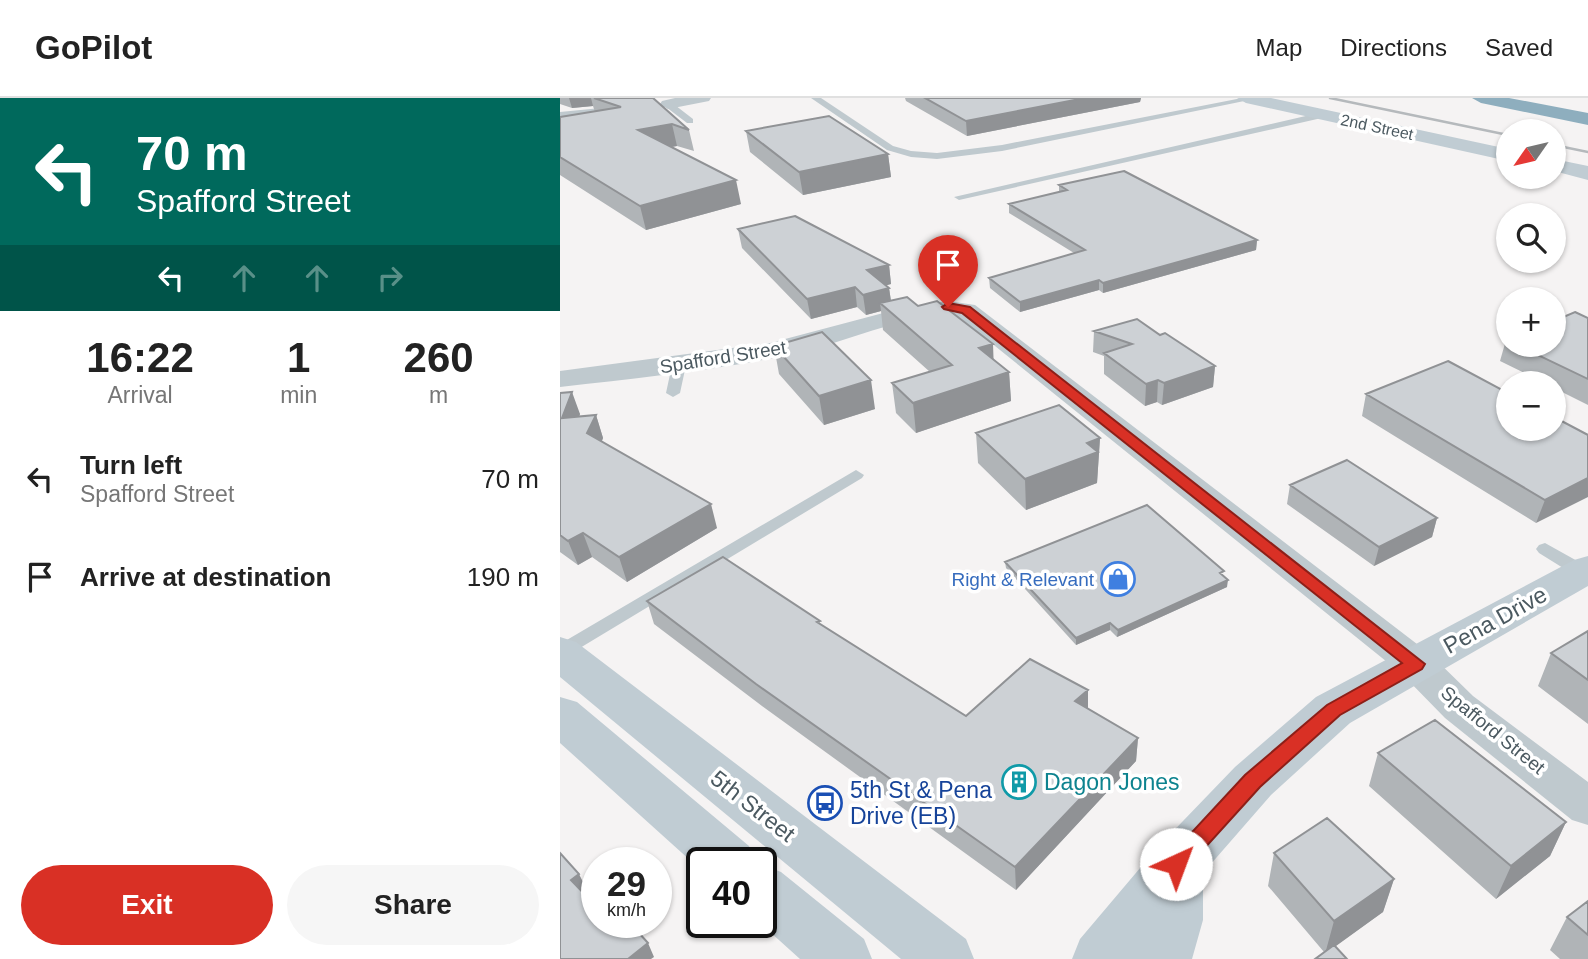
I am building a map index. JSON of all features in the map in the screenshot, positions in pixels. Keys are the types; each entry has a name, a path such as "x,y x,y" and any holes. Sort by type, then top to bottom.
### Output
{"highway":[{"path":"1481,98 1588,119"},
{"path":"1567,98 1588,102"}],"street":[{"path":"668,104 703,98"},
{"name":"2nd Street","path":"1248,99 1496,152"},
{"path":"1566,168 1588,173"},
{"name":"Spafford Street","path":"560,379 676,379 926,310 948,307 966,310 1416,664 1459,706 1588,807"},
{"name":"Pena Drive","path":"1101,959 1176,864 1253,781 1334,710 1416,664 1572,563"},
{"name":"5th Street","path":"560,653 945,959"},
{"path":"560,715 712,847"},
{"path":"1163,959 1175,920 1176,864"},
{"path":"777,903 843,959"}],"lane":[{"path":"815,98 897,151 920,155 1002,148 1248,99"},
{"path":"646,108 668,104 690,121"},
{"path":"560,115 625,111"},
{"path":"959,197 1323,115"},
{"path":"560,653 856,475"}],"building":[{"path":"594,98 653,98 689,130 672,124 638,130 736,180 640,206 560,157 560,117 621,107"},
{"path":"925,98 1085,98 966,121"},
{"path":"829,116 888,154 799,172 746,131"},
{"path":"1124,171 1257,240 1103,283 1099,280 1020,302 989,278 1085,250 1009,204 1067,190 1059,185"},
{"path":"795,216 889,265 867,270 889,288 863,295 855,287 807,299 738,229"},
{"path":"907,297 918,306 937,301 993,344 979,348 1009,372 913,403 892,383 952,365 880,303"},
{"path":"1575,312 1588,318 1588,379 1542,357 1566,357 1566,316"},
{"path":"1137,319 1160,335 1165,333 1215,366 1164,383 1158,380 1146,384 1104,353 1132,344 1094,331"},
{"path":"822,332 871,380 819,396 774,346"},
{"path":"1448,361 1496,387 1496,441 1566,441 1566,423 1588,435 1588,478 1545,500 1366,394"},
{"path":"572,392 562,418 596,415 587,433 711,504 619,557 583,533 568,541 560,535 560,393"},
{"path":"1059,405 1100,438 1087,443 1098,452 1025,479 976,433"},
{"path":"1347,460 1437,518 1379,547 1290,485"},
{"name":"Right & Relevant","path":"1147,505 1224,571 1220,573 1228,580 1118,630 1110,623 1076,638 1005,562"},
{"path":"723,557 820,621 817,622 966,716 1030,659 1088,690 1075,701 1138,738 1015,867 756,684 647,601"},
{"path":"1588,631 1588,680 1551,653"},
{"path":"1435,720 1566,822 1511,866 1378,753"},
{"path":"1327,818 1394,879 1334,921 1274,853"},
{"path":"560,853 579,874 571,880 581,890 581,938 643,938 648,943 628,959 560,959"},
{"path":"1588,901 1588,935 1567,917"},
{"path":"1334,945 1347,959 1315,959"}],"railway":[{"path":"1330,98 1496,133"},
{"path":"1566,147 1588,152"}],"place":[{"name":"Right & Relevant","path":"1118,579"},
{"name":"Dagon Jones","path":"1019,782"},
{"name":"5th St & Pena Drive (EB)","path":"825,803"}],"route":[{"path":"948,307 966,310 1416,664 1334,710 1253,781 1176,864"}]}
